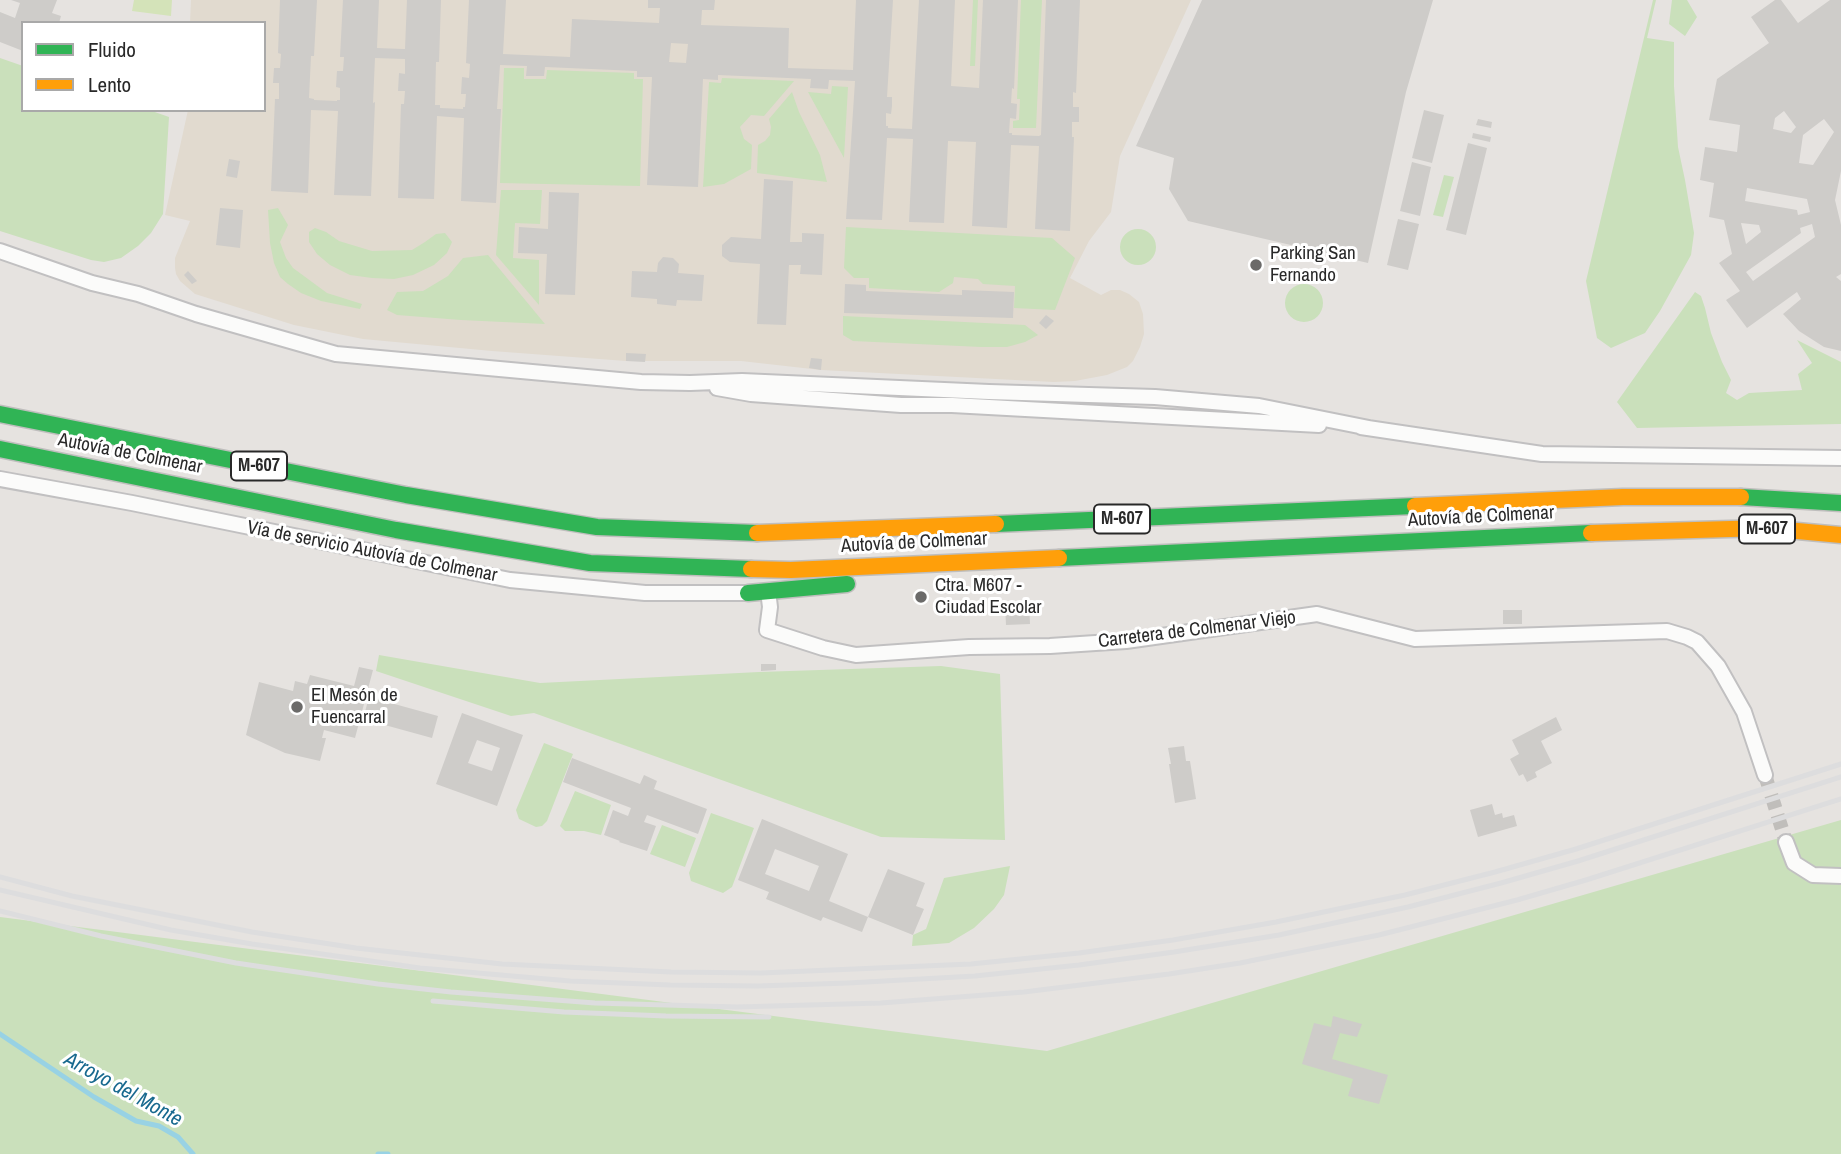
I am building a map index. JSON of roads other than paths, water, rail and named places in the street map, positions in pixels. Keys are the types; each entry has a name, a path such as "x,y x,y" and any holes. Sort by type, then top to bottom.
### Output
{"highway":[{"name":"Autovía de Colmenar","path":"0,414 406,495 597,527 772,534 1623,497 1749,497 1841,503"},
{"name":"Autovía de Colmenar","path":"0,449 396,530 590,563 791,569 1693,530 1765,528 1841,535"},
{"path":"1693,530 1841,548"},
{"path":"748,593 1153,552"}],"street":[{"path":"0,251 92,283 138,294 196,314 336,354 641,382 742,381 1155,397 1259,406 1369,428"},
{"path":"690,383 751,394 901,405 953,405 1369,428"},
{"path":"953,405 989,398 1132,407"},
{"path":"1172,409 1266,415 1542,454 1841,458"},
{"name":"Vía de servicio Autovía de Colmenar","path":"0,479 132,503 510,580 645,593 748,593"},
{"name":"Carretera de Colmenar Viejo","path":"768,591 768,630 823,649 856,655 969,647 1126,641 1317,614 1415,639 1667,631 1697,642 1718,666 1744,712 1765,775"},
{"path":"1786,842 1794,863 1813,875 1841,876"}],"waterway":[{"name":"Arroyo del Monte","path":"0,1034 94,1097 136,1121 159,1126 178,1137 193,1154"},
{"name":"Arroyo del Monte","path":"378,1154 388,1154"}],"tunnel":[{"path":"1765,775 1786,842"}],"railway":[{"path":"0,877 72,896 252,932 356,948 502,964 671,972 761,973 971,964 1173,940 1405,895 1576,849 1841,764"},
{"path":"0,890 171,930 420,968 570,981 670,985 758,986 975,976 1174,952 1279,935 1408,907 1578,861 1841,777"},
{"path":"0,911 101,936 236,963 451,992 595,1003 737,1007 881,1003 1024,992 1169,974 1240,963 1379,935 1586,880 1841,799"},
{"path":"433,1001 564,1012 769,1017"}],"place":[{"name":"Parking San Fernando","path":"1256,265"},
{"name":"Ctra. M607 - Ciudad Escolar","path":"921,597"},
{"name":"El Mesón de Fuencarral","path":"297,707"}]}
